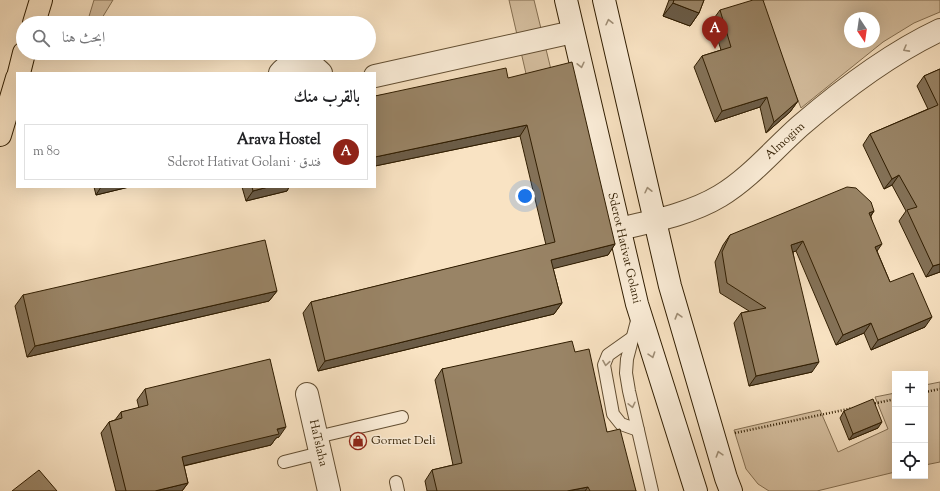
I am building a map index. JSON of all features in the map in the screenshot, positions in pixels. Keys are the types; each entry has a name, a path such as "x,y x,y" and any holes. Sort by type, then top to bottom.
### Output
{"highway":[{"path":"36,16 41,0"},
{"path":"18,72 22,60"},
{"path":"0,135 16,81"}],"street":[{"name":"Sderot Hativat Golani","path":"566,0 639,312 696,491"},
{"path":"604,0 673,299 731,491"},
{"name":"Almogim","path":"619,229 698,207 720,196 742,179 833,99 866,74 900,52 940,30"},
{"path":"376,76 573,32"},
{"path":"281,72 290,65 298,63 314,66 320,72"},
{"name":"HaTslaha","path":"307,394 329,491"}],"lane":[{"path":"639,312 627,359 626,373 652,491"},
{"path":"632,338 608,355 604,365 612,414 621,424 638,430"},
{"path":"284,462 318,445 402,417"}],"path":[{"path":"928,391 940,389"},
{"path":"865,405 892,400"},
{"path":"714,437 857,407"}],"shaded area":[{"path":"94,0 113,0 103,16 89,16"},
{"path":"509,0 534,0 555,86 527,78"},
{"path":"765,0 940,0 940,12 914,23 880,44 880,12 844,12 844,48 876,48 801,108 760,3"},
{"path":"940,382 940,462 928,464 928,407 928,384"},
{"path":"892,394 892,473 817,491 769,491 758,484 746,469 734,430 820,410 838,452 888,429 875,397"}],"building":[{"path":"674,0 704,0 699,13 673,3"},
{"path":"753,0 763,0 798,101 774,122 767,97 722,111 702,56 731,47 720,10"},
{"path":"572,62 615,244 551,260 562,303 325,361 311,302 555,242 527,125 376,157 376,96 506,68 508,78"},
{"path":"940,69 940,264 933,266 907,210 917,207 899,175 892,179 870,134 938,105 924,76"},
{"path":"847,187 856,188 871,202 874,211 869,213 882,244 875,247 890,282 913,273 932,317 878,340 871,323 843,335 803,241 791,245 819,362 756,376 741,313 766,308 727,283 722,252 730,235"},
{"path":"252,188 264,188 253,191"},
{"path":"265,240 277,291 35,346 23,295"},
{"path":"572,341 575,352 589,349 607,432 620,429 636,491 590,491 588,487 567,491 437,491 432,470 462,463 442,369"},
{"path":"270,359 286,427 277,429 279,434 182,457 188,483 155,491 126,491 109,422 122,418 121,412 148,405 145,389"},
{"path":"873,399 882,422 853,434 844,411"},
{"path":"39,470 57,491 12,491"}],"place":[{"name":"Arava Hostel","path":"715,49"},
{"name":"Gormet Deli","path":"358,441"}]}
